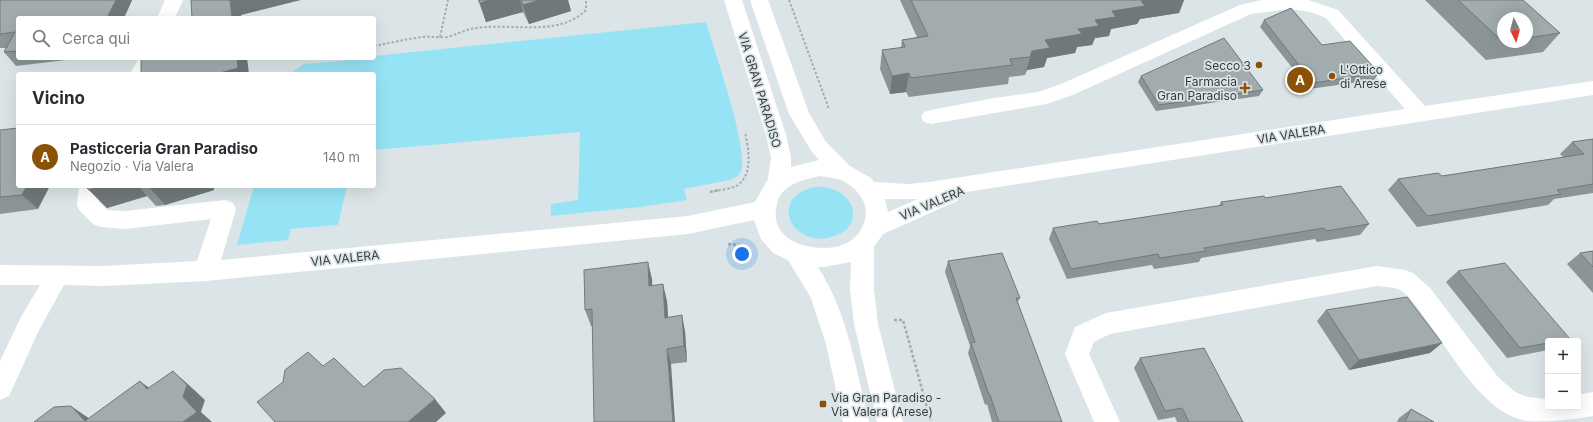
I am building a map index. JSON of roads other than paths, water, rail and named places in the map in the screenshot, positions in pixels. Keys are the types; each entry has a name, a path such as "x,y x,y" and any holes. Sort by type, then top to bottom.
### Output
{"street":[{"path":"167,16 174,0"},
{"name":"VIA GRAN PARADISO","path":"733,0 776,135 780,157 779,181"},
{"path":"759,0 799,114 819,147 842,171"},
{"path":"931,117 994,105 1040,99 1068,89 1246,9 1268,4 1291,2 1317,2 1322,8 1332,14 1420,114"},
{"path":"141,72 147,60"},
{"name":"VIA VALERA","path":"871,190 908,192 929,190 1593,88"},
{"path":"869,236 852,251 839,256 824,258 810,257 796,253 777,242 768,232 764,222 763,209 766,196 779,181 798,171 808,169 831,168 842,171 861,181 871,190 877,202 878,214 869,236 862,289 866,324 890,422"},
{"name":"VIA VALERA","path":"869,236 936,200 988,180"},
{"path":"90,188 88,205 102,218 125,220 225,210 206,271"},
{"name":"VIA VALERA","path":"688,226 763,209"},
{"name":"VIA VALERA","path":"0,275 110,275 206,271 688,226 751,228 768,232"},
{"path":"796,253 820,291 835,328 856,422"},
{"path":"0,388 30,324 57,276"},
{"path":"1107,422 1077,354 1084,335 1106,324 1377,276 1404,280 1422,295 1489,385 1506,400 1543,417 1552,412 1593,404"}],"place":[{"name":"Secco 3","path":"1259,65"},
{"name":"L'Ottico di Arese","path":"1332,76"},
{"name":"Pasticceria Gran Paradiso","path":"1300,80"},
{"name":"Farmacia Gran Paradiso","path":"1245,88"},
{"name":"Via Gran Paradiso - Via Valera (Arese)","path":"823,404"}]}
